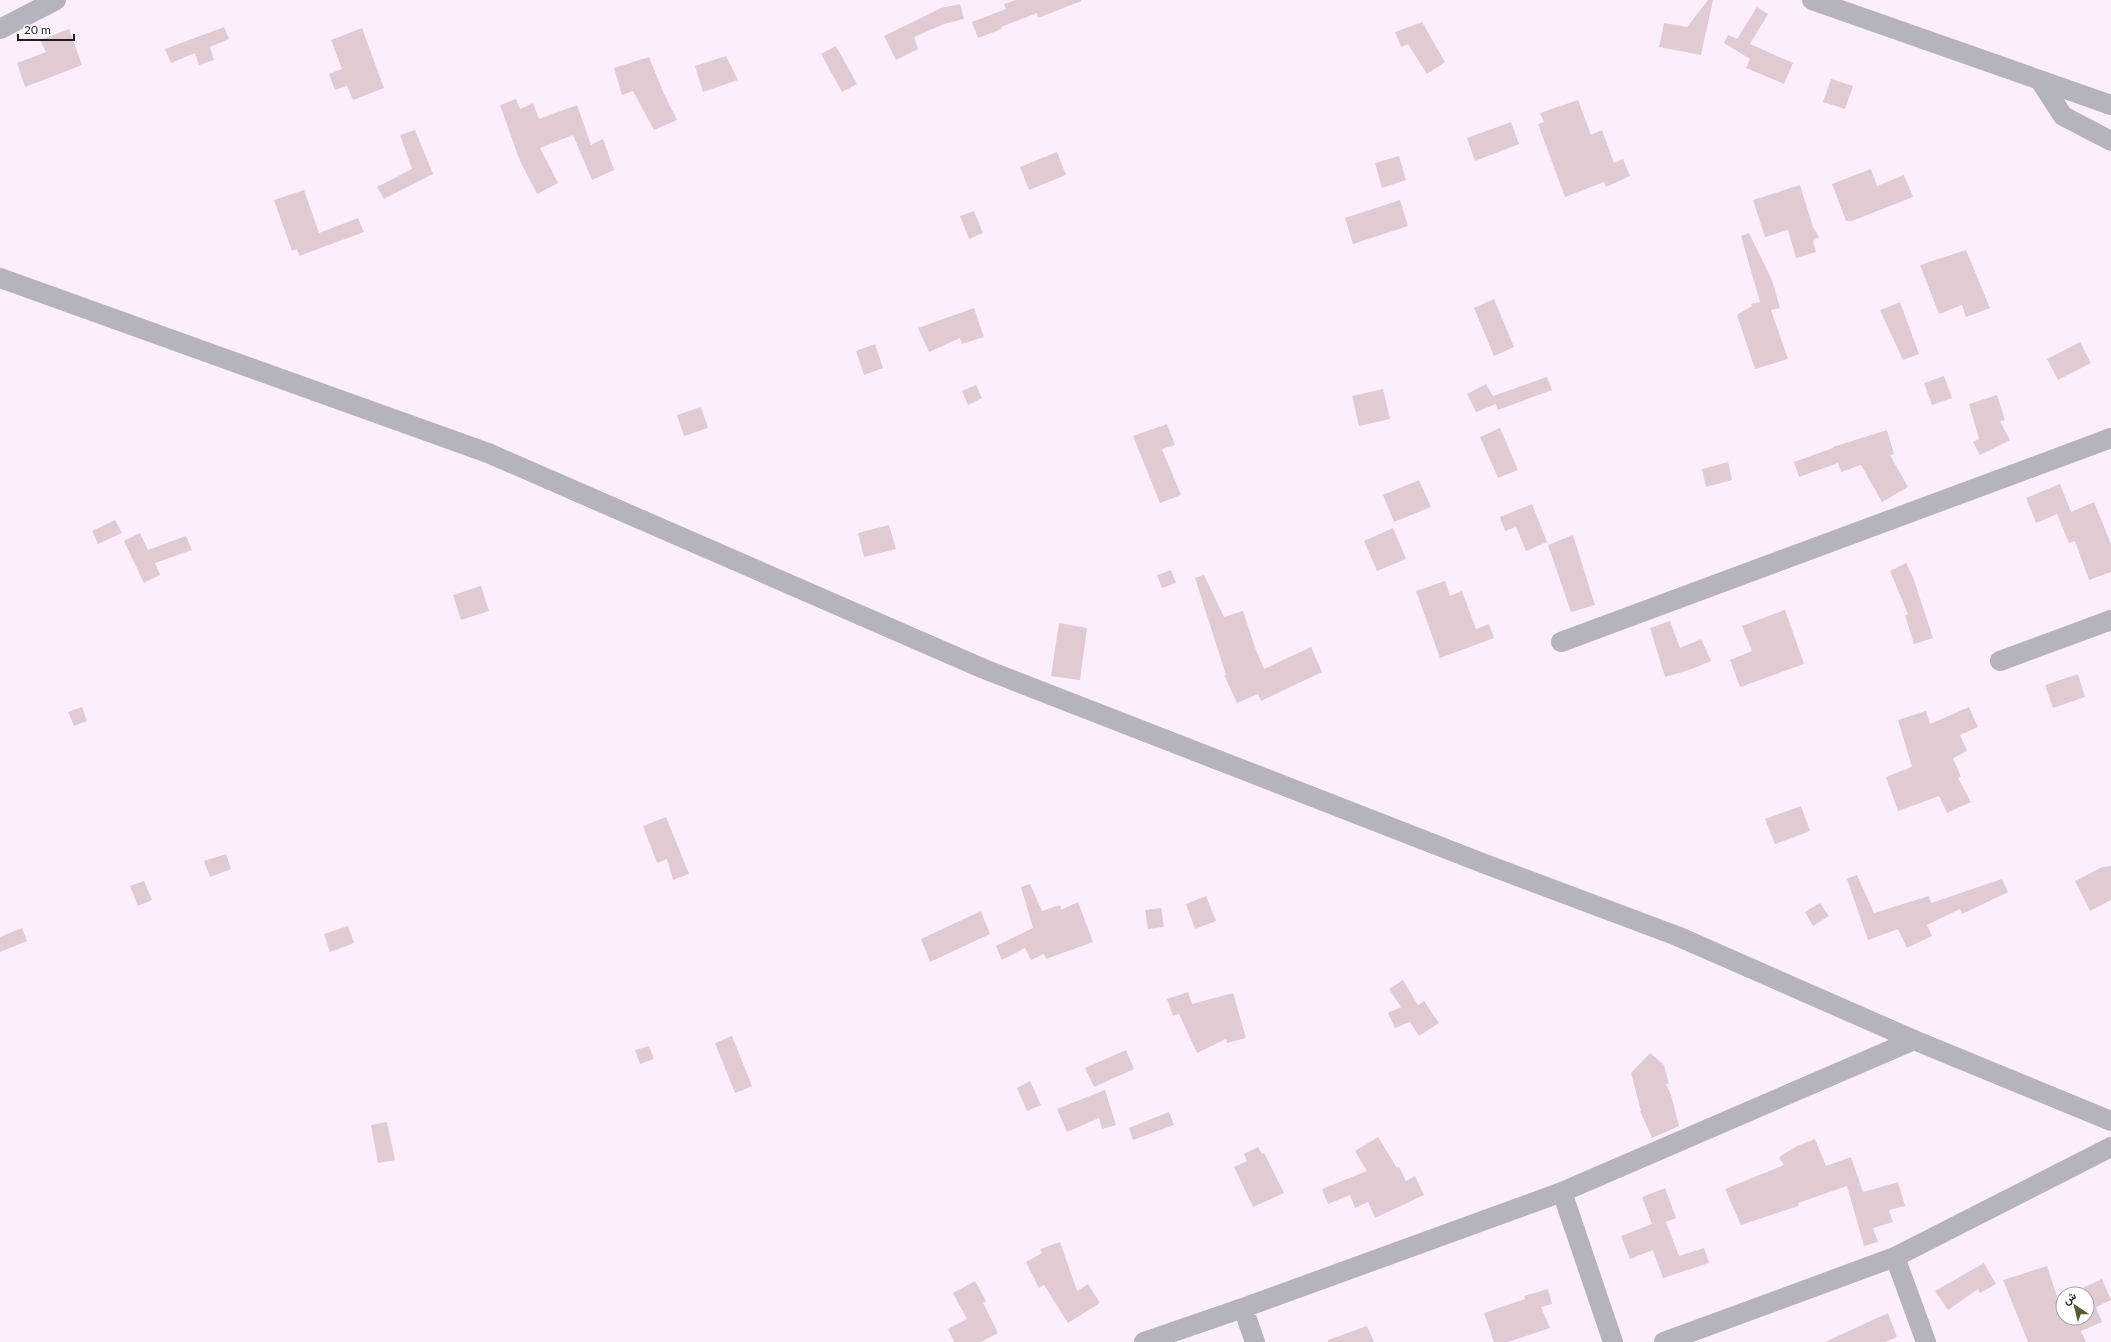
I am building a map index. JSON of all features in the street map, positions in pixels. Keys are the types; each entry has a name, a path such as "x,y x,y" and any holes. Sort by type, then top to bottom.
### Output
{"street":[{"path":"0,29 56,0"},
{"path":"1812,0 2041,82 2111,105"},
{"path":"2041,82 2063,116 2111,141"},
{"path":"0,278 488,453 984,669 1477,862 1677,936 1914,1040 2111,1121"},
{"path":"1561,642 2111,438"},
{"path":"2000,660 2111,620"},
{"path":"1144,1342 1243,1308 1562,1192 1914,1040"},
{"path":"1664,1342 1896,1257 2111,1147"},
{"path":"1562,1192 1613,1342"},
{"path":"1896,1257 1926,1342"},
{"path":"1243,1308 1255,1342"}],"building":[{"path":"1016,0 1081,1 1038,18 1037,13 978,38 972,22 1006,9 1004,4"},
{"path":"1708,0 1713,0 1701,55 1659,47 1664,23 1687,27"},
{"path":"960,4 964,19 944,24 914,37 918,49 896,60 884,36 941,8"},
{"path":"1757,7 1768,14 1750,44 1793,63 1784,84 1746,68 1750,59 1724,43 1728,35 1737,39"},
{"path":"1422,22 1445,62 1427,74 1408,44 1401,47 1395,32"},
{"path":"224,27 229,39 210,47 214,60 199,65 195,53 171,63 165,49"},
{"path":"362,28 384,88 353,100 347,86 335,90 329,74 342,69 331,40"},
{"path":"69,29 82,65 25,87 17,63 46,52 40,40"},
{"path":"836,46 857,84 842,92 821,54"},
{"path":"726,56 738,80 703,92 695,66"},
{"path":"649,57 664,94 677,120 654,130 633,91 622,95 614,68"},
{"path":"1831,79 1853,86 1845,109 1823,102"},
{"path":"516,99 520,109 533,103 539,119 577,105 591,145 603,139 614,170 592,180 573,135 540,148 558,183 537,194 520,161 500,105"},
{"path":"1578,100 1591,135 1602,130 1614,163 1623,159 1630,176 1606,187 1604,182 1565,197 1538,124 1544,122 1540,113"},
{"path":"1511,122 1519,144 1475,161 1467,138"},
{"path":"415,130 433,174 384,199 377,187 412,169 400,135"},
{"path":"1057,152 1066,175 1029,190 1020,167"},
{"path":"1399,156 1406,180 1382,188 1375,163"},
{"path":"1871,169 1877,186 1904,175 1913,197 1852,221 1846,221 1832,184"},
{"path":"1800,185 1813,227 1819,237 1813,241 1816,252 1796,258 1788,230 1765,237 1753,200"},
{"path":"304,190 319,233 358,218 364,232 299,256 297,249 292,251 274,200"},
{"path":"1400,200 1408,226 1353,244 1345,218"},
{"path":"974,211 983,233 969,239 960,216"},
{"path":"1749,233 1772,280 1780,308 1771,310 1788,359 1755,369 1737,315 1752,306 1751,304 1760,302 1741,236"},
{"path":"1966,250 1990,308 1966,317 1962,305 1939,314 1920,265"},
{"path":"1494,299 1514,347 1494,356 1474,308"},
{"path":"1900,302 1919,354 1903,360 1880,310"},
{"path":"974,308 984,337 962,344 960,338 929,352 918,328"},
{"path":"2080,342 2091,363 2058,380 2047,359"},
{"path":"875,344 883,368 864,375 856,351"},
{"path":"1944,376 1952,398 1932,405 1924,383"},
{"path":"1547,377 1552,390 1498,410 1496,404 1476,412 1467,394 1486,384 1493,396"},
{"path":"976,385 982,398 968,405 962,391"},
{"path":"1383,389 1390,419 1359,426 1352,396"},
{"path":"1997,395 2005,420 2000,421 2010,440 1980,455 1973,442 1979,439 1969,404"},
{"path":"701,407 708,428 684,436 677,415"},
{"path":"1167,424 1175,445 1162,449 1181,495 1160,503 1133,436"},
{"path":"1500,428 1518,470 1498,478 1480,437"},
{"path":"1887,430 1894,454 1890,455 1908,487 1882,502 1861,465 1841,472 1838,463 1799,477 1794,462 1833,447"},
{"path":"1728,462 1732,480 1706,487 1702,469"},
{"path":"1419,480 1431,507 1394,522 1383,495"},
{"path":"2060,484 2071,512 2094,502 2111,544 2111,572 2089,580 2075,541 2069,543 2057,514 2036,523 2026,498"},
{"path":"1532,504 1547,542 1526,551 1516,527 1505,531 1500,517"},
{"path":"115,520 122,533 98,544 92,531"},
{"path":"889,525 896,549 864,557 858,533"},
{"path":"1393,528 1406,559 1377,571 1364,541"},
{"path":"140,533 148,550 186,536 192,550 155,563 160,575 144,583 124,541"},
{"path":"1573,535 1595,605 1571,612 1548,545"},
{"path":"1906,563 1913,577 1933,638 1914,644 1905,615 1908,614 1890,571"},
{"path":"1171,570 1176,583 1162,588 1157,575"},
{"path":"1204,575 1224,617 1243,611 1264,669 1311,647 1322,672 1261,701 1258,694 1237,703 1224,675 1226,675 1195,578"},
{"path":"1445,581 1450,596 1462,591 1476,629 1489,624 1494,638 1440,658 1416,591"},
{"path":"481,586 489,611 461,620 453,595"},
{"path":"1785,610 1804,664 1740,687 1730,660 1752,651 1742,626"},
{"path":"1670,621 1680,648 1701,639 1711,661 1689,670 1665,677 1650,628"},
{"path":"1059,623 1087,628 1080,680 1051,676"},
{"path":"2078,674 2085,697 2053,708 2045,685"},
{"path":"82,707 87,721 74,726 68,712"},
{"path":"1969,707 1978,727 1960,735 1967,751 1953,758 1961,777 1958,778 1971,802 1947,813 1939,796 1898,811 1886,777 1912,767 1898,720 1926,711 1930,724"},
{"path":"1801,806 1810,831 1775,844 1765,819"},
{"path":"666,817 689,874 673,880 667,859 657,863 643,826"},
{"path":"226,854 231,869 210,877 204,861"},
{"path":"2111,866 2111,900 2090,911 2075,881 2102,867"},
{"path":"1857,875 1874,913 1929,896 1931,903 2002,879 2008,892 1962,914 1960,909 1927,925 1932,936 1907,948 1898,929 1868,940 1847,879"},
{"path":"144,881 152,900 138,906 130,886"},
{"path":"1030,884 1042,911 1060,905 1061,910 1078,902 1093,942 1046,959 1044,954 1031,960 1025,948 1002,960 996,946 1033,928 1021,887"},
{"path":"1206,896 1216,921 1195,929 1186,904"},
{"path":"1820,903 1829,916 1813,926 1805,912"},
{"path":"1161,908 1164,927 1148,929 1145,910"},
{"path":"981,911 990,934 930,962 921,939"},
{"path":"348,926 354,943 330,952 324,934"},
{"path":"22,928 27,941 0,952 0,937"},
{"path":"1403,980 1418,1005 1424,1001 1439,1023 1419,1036 1410,1022 1395,1028 1388,1013 1401,1007 1389,989"},
{"path":"1188,992 1192,1004 1233,993 1246,1038 1227,1043 1226,1039 1197,1053 1179,1014 1173,1016 1167,999"},
{"path":"732,1036 752,1086 735,1093 715,1043"},
{"path":"649,1046 654,1059 640,1064 635,1050"},
{"path":"1126,1050 1134,1069 1094,1087 1085,1068"},
{"path":"1650,1053 1664,1065 1669,1084 1666,1084 1671,1095 1679,1126 1652,1138 1640,1111 1631,1073"},
{"path":"1030,1081 1041,1105 1027,1111 1017,1088"},
{"path":"1105,1090 1116,1125 1102,1129 1099,1118 1067,1132 1057,1109"},
{"path":"1169,1112 1174,1125 1133,1140 1129,1128"},
{"path":"387,1122 395,1160 378,1163 371,1125"},
{"path":"1378,1137 1397,1168 1399,1167 1406,1181 1415,1176 1424,1195 1375,1218 1368,1202 1355,1208 1350,1195 1328,1204 1322,1189 1367,1171 1355,1151"},
{"path":"1815,1139 1826,1166 1851,1157 1863,1192 1898,1182 1905,1206 1889,1210 1893,1222 1873,1228 1878,1242 1864,1246 1847,1186 1798,1203 1799,1206 1741,1225 1725,1189 1784,1165 1779,1157 1797,1146"},
{"path":"1258,1147 1262,1154 1264,1153 1284,1193 1253,1207 1234,1167 1247,1161 1244,1154"},
{"path":"1665,1188 1676,1218 1666,1222 1679,1256 1704,1248 1709,1263 1663,1278 1653,1250 1630,1259 1621,1236 1652,1224 1642,1197"},
{"path":"1060,1242 1077,1291 1088,1284 1100,1303 1068,1323 1044,1285 1039,1288 1026,1262 1042,1253 1040,1249"},
{"path":"1984,1263 1996,1284 1980,1293 1978,1289 1948,1310 1935,1291"},
{"path":"2047,1266 2055,1291 2055,1326 2093,1326 2081,1331 2086,1342 2028,1342 2003,1280"},
{"path":"2102,1279 2111,1300 2096,1307 2102,1322 2095,1325 2095,1286 2087,1286"},
{"path":"975,1281 986,1301 983,1303 998,1333 981,1342 954,1342 948,1329 967,1319 953,1293"},
{"path":"1548,1289 1552,1304 1541,1307 1550,1328 1508,1342 1494,1342 1484,1313 1525,1299 1524,1296"},
{"path":"1888,1313 1897,1337 1885,1342 1825,1342"},
{"path":"1367,1326 1374,1342 1328,1342 1328,1340"}]}
